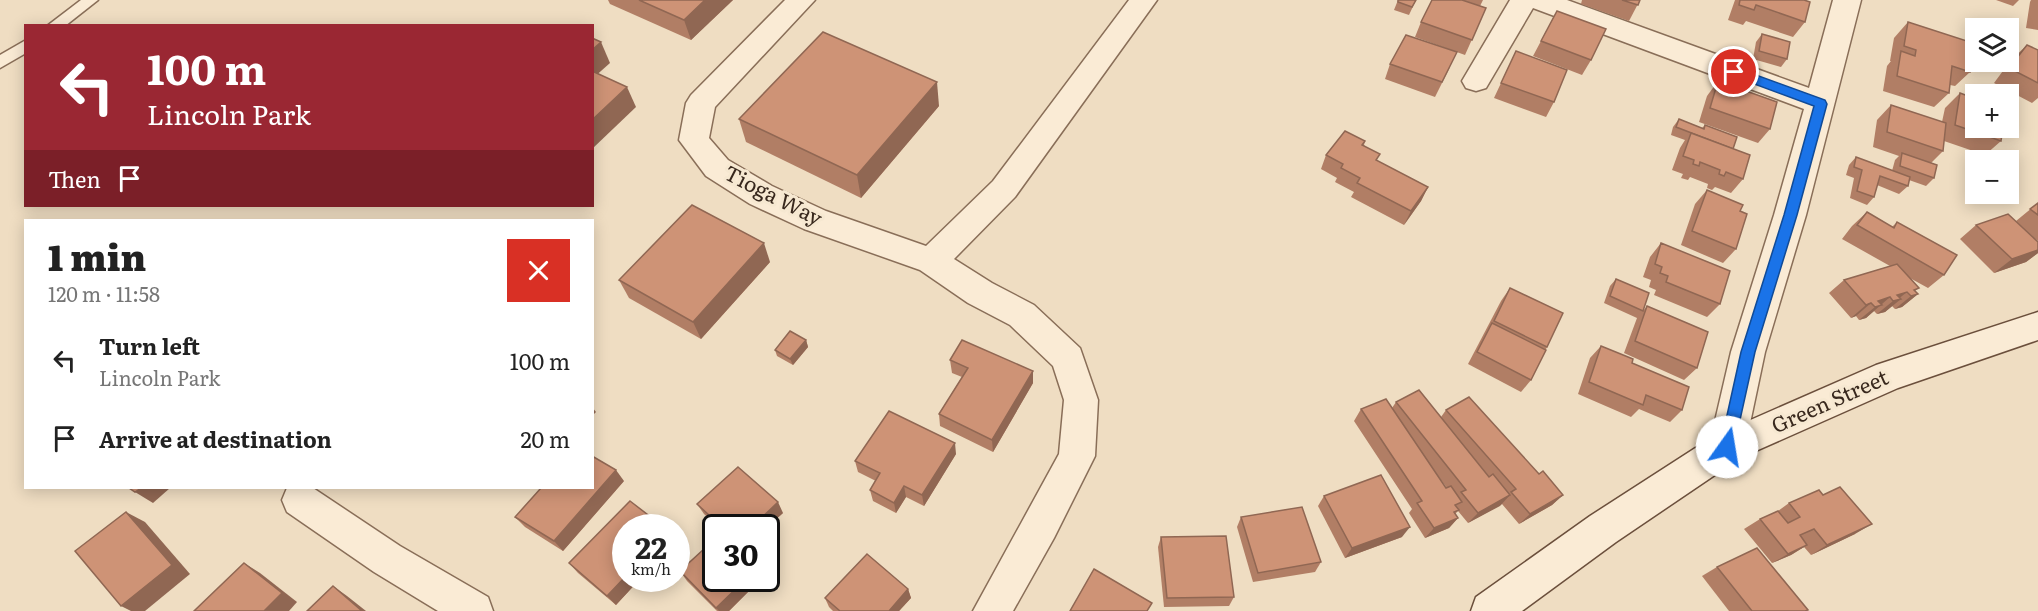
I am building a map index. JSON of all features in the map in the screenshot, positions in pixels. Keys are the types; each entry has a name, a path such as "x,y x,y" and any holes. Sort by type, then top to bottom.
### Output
{"street":[{"name":"Tioga Way","path":"801,0 701,103 694,140 717,168 761,195 815,220 931,261 980,294 1023,315 1068,358 1081,400 1077,456 1041,526 992,611"},
{"path":"931,261 1004,189 1143,0"},
{"path":"1476,81 1524,0"},
{"path":"1539,0 1821,104"},
{"path":"1727,447 1748,352 1790,215 1847,0"},
{"name":"Green Street","path":"1490,611 1603,529 1727,447 1888,376 2038,326"},
{"path":"300,500 387,559 474,611"}],"lane":[{"path":"58,22 79,0"},
{"path":"58,22 91,0"},
{"path":"0,62 24,46"}],"building":[{"path":"639,0 705,0 684,20"},
{"path":"1398,0 1416,0 1412,7"},
{"path":"1432,0 1462,0 1486,8 1472,40 1421,22"},
{"path":"1622,0 1640,0 1638,5"},
{"path":"1740,0 1804,0 1810,2 1805,22 1756,5 1754,10 1739,5"},
{"path":"1557,11 1606,29 1591,60 1541,41"},
{"path":"1908,22 1965,40 1965,70 1952,66 1949,93 1897,76 1901,51 1915,56 1916,50 1904,46"},
{"path":"823,32 937,82 857,175 739,119"},
{"path":"1762,34 1790,42 1787,59 1759,51"},
{"path":"1406,35 1457,52 1442,82 1390,64"},
{"path":"594,39 601,42 594,48"},
{"path":"2027,45 2038,50 2038,83 2017,72 2019,72 2019,55"},
{"path":"1516,51 1567,70 1554,102 1501,83"},
{"path":"594,72 627,87 594,118"},
{"path":"1718,81 1777,102 1770,129 1710,108"},
{"path":"1960,93 1965,95 1965,128 1955,125"},
{"path":"1891,105 1946,123 1943,151 1887,132"},
{"path":"1679,119 1704,129 1705,125 1737,137 1733,149 1676,127"},
{"path":"1345,131 1365,141 1362,145 1380,154 1376,160 1428,187 1411,211 1357,183 1360,178 1341,168 1343,164 1326,155"},
{"path":"1691,133 1750,155 1743,179 1726,172 1724,176 1719,174 1720,170 1700,162 1699,166 1693,164 1694,160 1683,156"},
{"path":"1902,153 1937,165 1934,178 1900,166"},
{"path":"1856,157 1910,177 1908,186 1880,176 1874,197 1857,191 1862,170 1854,167"},
{"path":"1707,190 1743,205 1740,211 1747,214 1736,249 1692,231"},
{"path":"2038,203 2038,215 2030,209"},
{"path":"692,205 764,243 693,322 619,280"},
{"path":"1867,212 1894,228 1897,222 1957,255 1944,275 1857,225"},
{"path":"2008,214 2038,242 2038,250 2012,259 1976,225"},
{"path":"1661,243 1730,271 1720,304 1666,282 1668,276 1660,273 1662,267 1655,264"},
{"path":"1897,264 1919,288 1914,290 1918,294 1911,296 1907,292 1897,295 1901,299 1893,301 1890,297 1878,301 1882,305 1875,307 1871,303 1866,305 1844,280"},
{"path":"1616,279 1649,293 1643,311 1610,296"},
{"path":"1510,288 1563,313 1547,347 1494,321"},
{"path":"1647,306 1708,332 1697,368 1635,341"},
{"path":"1492,323 1546,350 1531,380 1477,352"},
{"path":"790,331 806,340 790,359 775,350"},
{"path":"962,340 1033,371 992,440 939,414 968,368 950,360"},
{"path":"1601,346 1633,359 1632,363 1689,387 1682,410 1646,395 1643,405 1589,382"},
{"path":"1419,390 1489,477 1493,474 1510,495 1478,513 1461,492 1466,490 1396,402"},
{"path":"1469,397 1539,474 1543,471 1563,495 1530,514 1511,492 1516,489 1446,410"},
{"path":"1386,399 1446,488 1451,486 1462,502 1455,505 1459,510 1454,512 1458,518 1434,528 1417,503 1422,501 1361,409"},
{"path":"889,411 955,443 922,495 904,486 894,503 870,490 880,473 855,461"},
{"path":"594,457 616,470 554,541 515,517 540,489 594,489"},
{"path":"738,467 778,502 766,514 708,514 697,504"},
{"path":"1381,475 1410,527 1352,548 1324,496"},
{"path":"1840,487 1872,524 1827,545 1814,529 1800,535 1807,545 1788,554 1760,519 1778,511 1788,523 1800,517 1789,503 1819,490 1823,495"},
{"path":"630,501 647,514 617,514"},
{"path":"1302,507 1321,562 1258,573 1241,517"},
{"path":"126,512 172,565 121,606 75,551"},
{"path":"612,519 612,591 607,596 569,563"},
{"path":"1226,536 1234,597 1167,598 1161,537"},
{"path":"1757,548 1808,610 1752,611 1717,567"},
{"path":"702,551 702,592 733,592 716,608 690,581 690,562"},
{"path":"867,554 908,589 889,611 840,611 825,598"},
{"path":"244,563 282,593 264,611 194,611"},
{"path":"1094,569 1152,603 1147,611 1070,611"},
{"path":"333,586 362,611 307,611"}],"route":[{"path":"1727,447 1748,352 1821,104 1734,72"}]}
